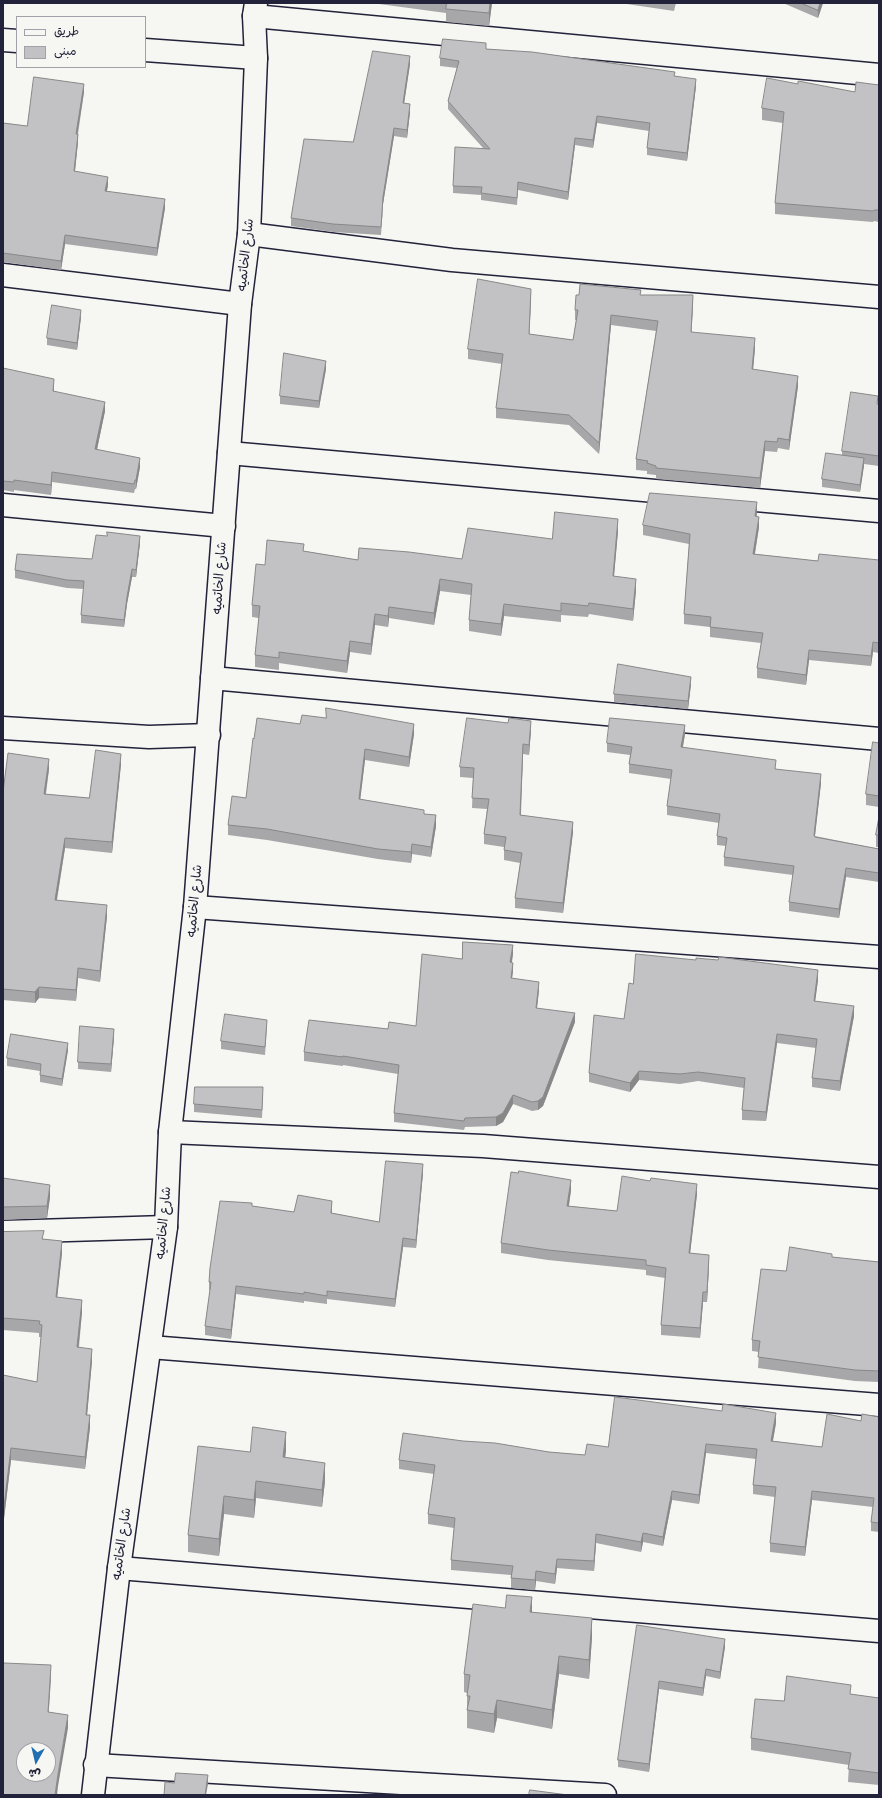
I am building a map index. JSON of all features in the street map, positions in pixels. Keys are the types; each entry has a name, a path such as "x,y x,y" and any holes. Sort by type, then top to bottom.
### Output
{"street":[{"name":"شارع الخاتميه","path":"93,1795 95,1765 119,1568 166,1227 170,1132 195,907 240,304 249,234 256,58 255,9"},
{"path":"255,9 879,75"},
{"path":"3,40 16,41"},
{"path":"146,50 256,58"},
{"path":"249,234 452,260 879,297"},
{"path":"3,275 240,304"},
{"path":"229,453 879,510"},
{"path":"3,505 224,526"},
{"path":"212,678 879,739"},
{"path":"3,728 149,737 209,735"},
{"path":"195,907 879,957"},
{"path":"170,1132 482,1146 879,1177"},
{"path":"3,1232 166,1227"},
{"path":"150,1347 879,1405"},
{"path":"119,1568 879,1631"},
{"path":"95,1765 605,1795"}],"building":[{"path":"447,3 490,3 489,13 446,9"},
{"path":"801,3 820,3 818,10"},
{"path":"443,39 486,43 486,49 532,52 675,72 674,76 696,79 687,153 647,148 650,123 597,116 593,140 575,138 568,192 518,182 517,198 481,193 482,187 453,186 455,147 490,149 448,101 459,61 440,58"},
{"path":"373,51 410,56 403,103 410,104 407,130 394,128 383,197 381,227 333,224 291,218 304,139 353,142"},
{"path":"34,77 84,84 76,134 78,134 74,171 108,177 105,191 165,199 157,248 65,235 61,261 3,253 3,123 27,126"},
{"path":"767,78 798,84 798,81 855,92 856,82 879,85 879,210 873,211 775,203 784,112 762,108"},
{"path":"478,279 531,289 529,334 573,340 578,310 575,310 576,295 579,295 580,284 641,290 640,295 693,295 691,332 755,338 752,369 798,376 789,440 778,438 777,442 765,441 760,478 656,468 656,466 647,463 648,461 636,459 658,321 611,315 599,443 569,415 496,408 503,354 468,349"},
{"path":"52,305 81,310 77,343 47,338"},
{"path":"284,353 326,361 319,401 280,396"},
{"path":"3,368 54,379 53,391 105,402 95,449 140,458 134,484 52,472 51,485 14,480 14,482 3,481"},
{"path":"851,392 878,396 879,456 842,451"},
{"path":"826,453 864,458 860,485 822,479"},
{"path":"650,493 757,502 755,516 759,517 753,554 818,561 819,554 879,560 879,643 873,642 871,656 809,650 806,675 757,668 763,633 710,627 711,617 684,614 690,534 643,525"},
{"path":"555,512 618,519 613,576 636,579 633,609 589,603 588,606 561,603 561,611 504,604 501,624 469,620 472,584 440,579 434,613 389,607 388,616 375,614 371,644 350,641 347,661 279,652 279,658 255,655 260,606 252,605 256,564 265,565 267,540 304,544 303,551 358,560 359,548 409,552 462,559 468,528 552,539"},
{"path":"107,532 140,536 136,570 132,569 124,620 81,615 84,581 67,580 15,570 17,554 92,559 96,535 107,536"},
{"path":"618,664 691,677 688,701 614,694"},
{"path":"326,708 414,724 409,757 365,749 359,799 424,810 424,814 436,815 431,847 412,844 411,852 378,849 267,829 228,825 232,796 246,798 253,738 254,739 257,718 300,724 302,715 326,718"},
{"path":"467,718 508,723 509,718 531,721 529,745 523,744 520,815 573,822 563,903 515,898 522,853 504,850 506,837 484,834 489,799 472,798 474,768 460,767"},
{"path":"610,718 685,725 681,747 776,760 775,769 821,774 815,837 879,849 879,873 846,868 839,909 789,902 794,866 724,857 727,838 717,836 720,814 667,806 672,770 629,764 632,747 607,743"},
{"path":"873,742 879,743 879,796 866,794"},
{"path":"96,750 121,754 112,842 65,838 55,900 107,905 100,971 78,968 76,990 39,987 35,992 3,989 3,792 8,753 49,759 44,794 89,798"},
{"path":"879,817 879,835 876,835"},
{"path":"463,942 513,945 510,962 513,963 511,978 539,982 536,1008 575,1013 543,1097 538,1101 532,1102 513,1095 503,1113 496,1117 465,1118 464,1121 394,1113 399,1065 343,1056 304,1052 309,1020 388,1029 389,1022 416,1026 422,954 462,959"},
{"path":"636,954 696,960 696,958 718,960 719,957 818,970 814,1001 854,1006 840,1081 812,1078 817,1039 777,1034 766,1112 742,1110 745,1078 698,1072 680,1074 639,1071 630,1083 589,1073 594,1015 624,1019 629,983 633,984"},
{"path":"225,1014 267,1020 265,1047 221,1041"},
{"path":"80,1026 114,1029 111,1064 78,1062"},
{"path":"11,1034 68,1043 62,1079 40,1075 41,1064 7,1058"},
{"path":"195,1087 263,1087 262,1110 194,1104"},
{"path":"386,1161 423,1164 416,1240 403,1238 395,1299 327,1291 327,1296 304,1292 304,1294 236,1286 231,1330 205,1326 211,1282 209,1282 210,1268 220,1201 252,1203 252,1206 294,1212 298,1195 332,1201 331,1213 379,1222"},
{"path":"519,1171 571,1180 567,1206 617,1211 622,1176 650,1181 651,1178 697,1184 689,1253 709,1255 707,1292 703,1292 700,1328 661,1325 666,1268 646,1265 646,1260 548,1250 501,1243 511,1172 518,1173"},
{"path":"3,1178 50,1185 47,1206 3,1207"},
{"path":"44,1231 42,1239 62,1241 56,1297 82,1300 77,1347 92,1349 86,1415 90,1415 85,1457 11,1448 3,1515 3,1375 37,1382 42,1325 39,1324 40,1321 3,1318 3,1232"},
{"path":"790,1247 832,1254 832,1257 879,1262 879,1371 855,1370 758,1357 760,1341 752,1340 761,1269 786,1271"},
{"path":"615,1397 722,1411 723,1404 776,1413 771,1441 822,1447 827,1414 861,1421 862,1414 879,1417 879,1523 871,1522 874,1498 812,1491 805,1547 770,1543 776,1487 753,1485 757,1449 706,1444 699,1495 672,1491 663,1537 643,1533 641,1542 596,1534 594,1561 557,1559 555,1574 536,1571 535,1580 511,1578 513,1566 451,1560 455,1518 428,1514 435,1465 399,1460 403,1433 463,1441 495,1443 549,1452 585,1455 587,1444 608,1447"},
{"path":"253,1427 286,1432 283,1457 325,1463 322,1490 256,1481 254,1500 224,1496 219,1539 188,1535 198,1446 250,1452"},
{"path":"507,1595 532,1597 530,1612 592,1618 589,1660 559,1656 552,1710 497,1700 494,1714 467,1710 470,1696 467,1696 470,1675 464,1674 473,1604 505,1608"},
{"path":"637,1625 725,1639 720,1672 706,1669 703,1688 659,1681 649,1764 618,1760"},
{"path":"4,1663 51,1665 48,1712 68,1715 55,1795 3,1795"},
{"path":"787,1676 851,1685 850,1694 879,1698 879,1773 848,1769 851,1753 751,1738 755,1699 784,1701"},
{"path":"176,1773 208,1775 205,1795 164,1795 165,1782 174,1783"},
{"path":"530,1790 568,1795 529,1795"}]}
